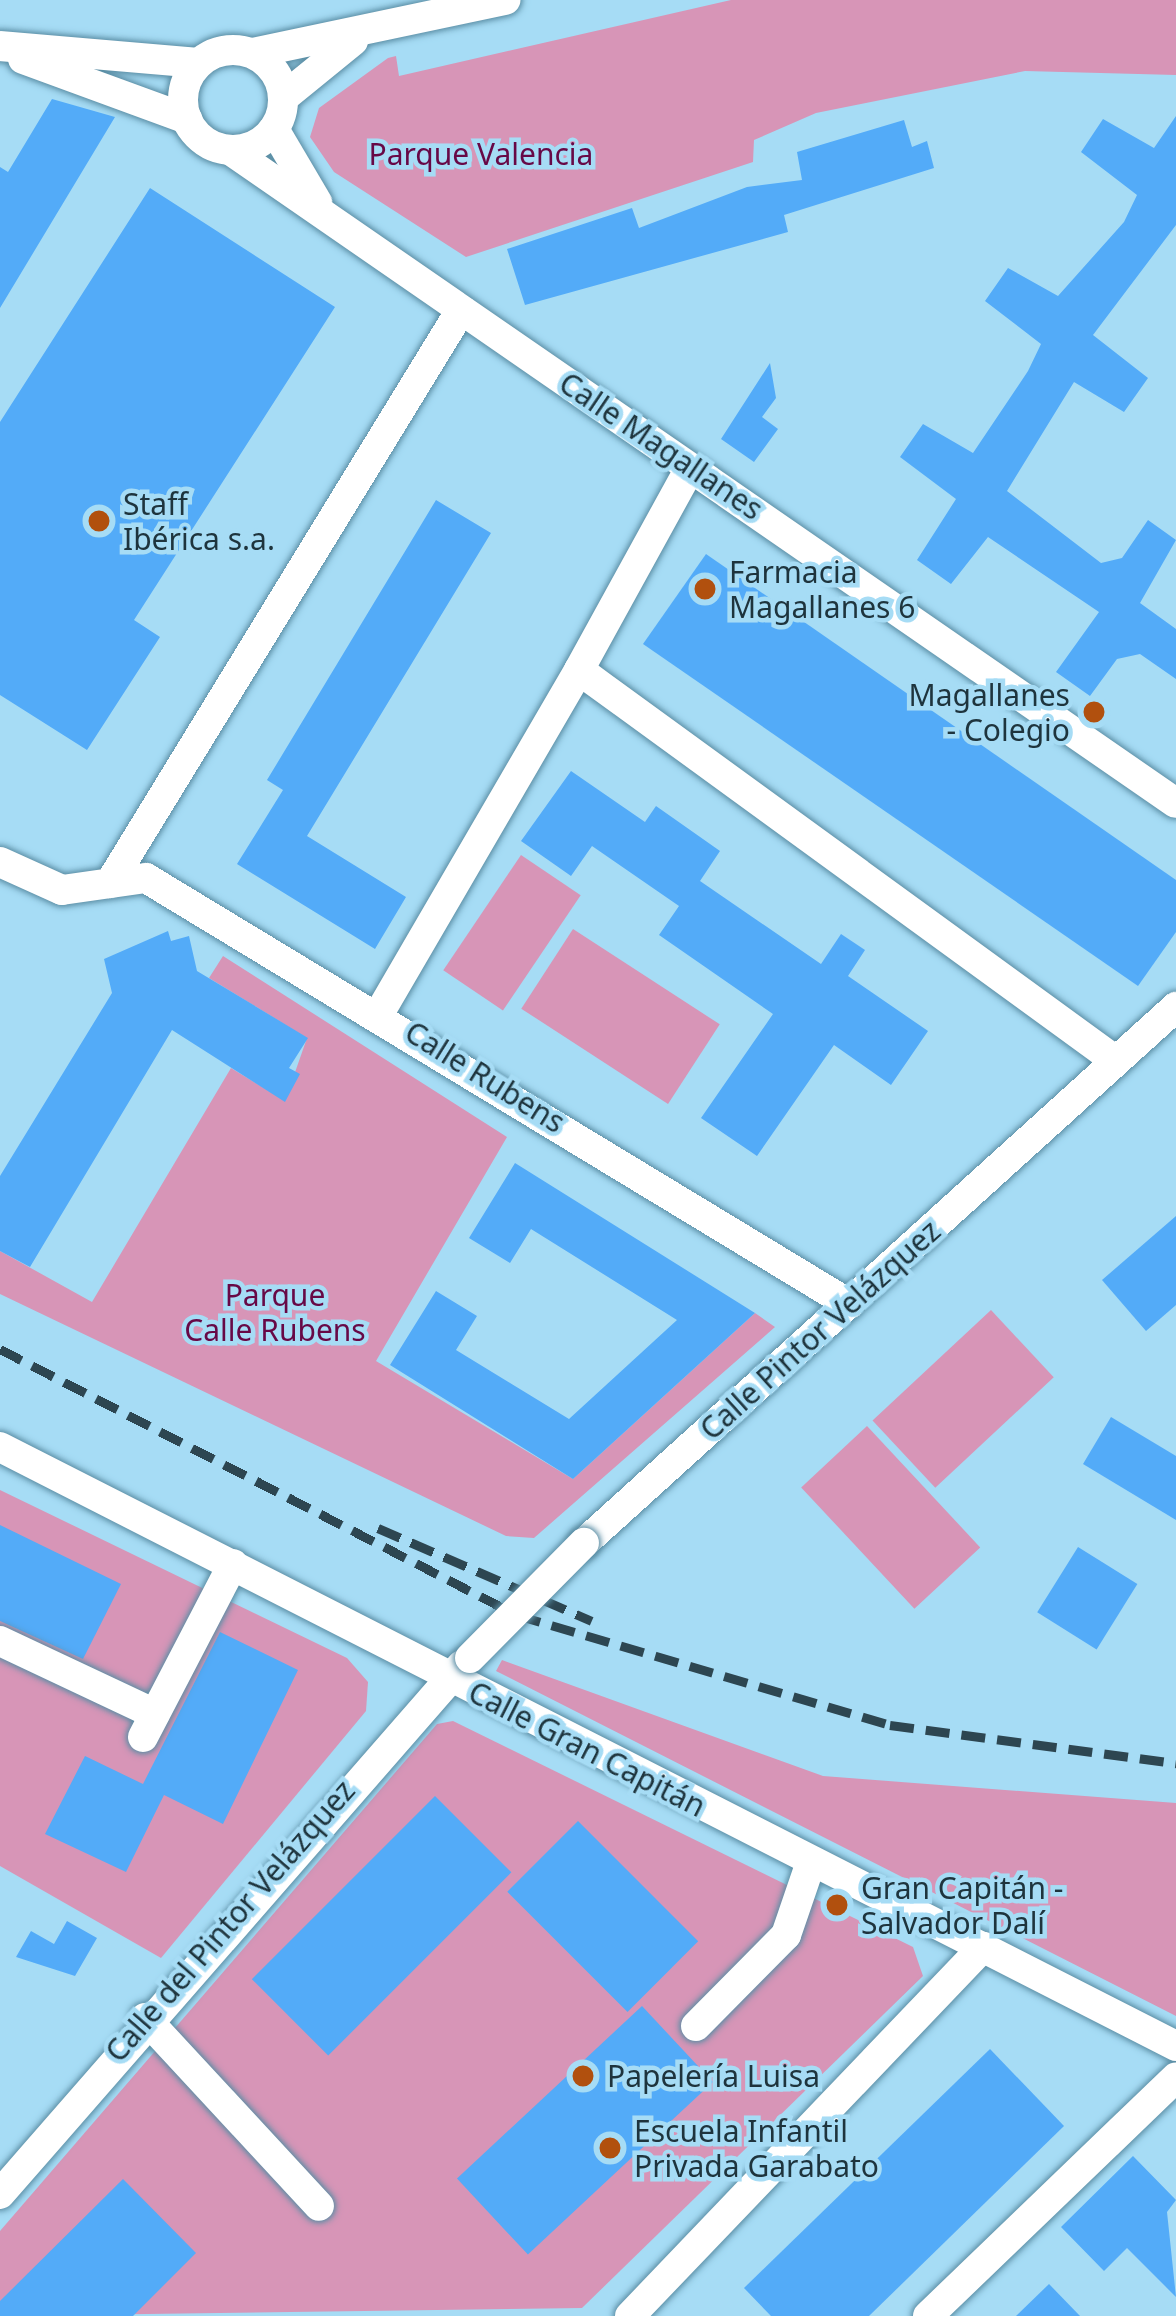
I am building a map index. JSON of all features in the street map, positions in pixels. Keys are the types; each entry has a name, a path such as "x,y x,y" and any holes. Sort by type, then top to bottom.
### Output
{"street":[{"path":"0,49 198,63 505,0"},
{"path":"0,49 187,119 230,150 274,129 284,97 372,29"},
{"path":"254,53 284,97"},
{"path":"187,119 198,63"},
{"name":"Calle Magallanes","path":"274,129 323,213"},
{"name":"Calle Magallanes","path":"230,150 1176,803"},
{"path":"110,883 461,310"},
{"path":"380,1012 690,468"},
{"path":"579,670 1116,1060"},
{"name":"Calle Rubens","path":"0,862 62,890 146,878 380,1012 849,1304"},
{"name":"Calle Pintor Velázquez","path":"460,1667 584,1543 1176,1007"},
{"name":"Calle Gran Capitán","path":"0,1447 233,1564 460,1667 811,1862 1176,2046"},
{"path":"0,1641 149,1725 233,1564"},
{"name":"Calle del Pintor Velázquez","path":"0,2194 145,2018 460,1667"},
{"path":"696,2026 786,1935 811,1862"},
{"path":"649,2310 983,1947"},
{"path":"145,2018 319,2206"},
{"path":"928,2316 1176,2077"}],"green space":[{"name":"Parque Valencia","path":"731,0 1176,0 1176,75 1025,71 816,113 754,140 753,162 466,257 334,172 310,137 319,108 388,58 396,56 399,76"},
{"path":"521,855 581,895 503,1010 443,970"},
{"path":"573,929 720,1024 668,1104 521,1009"},
{"name":"Parque Calle Rubens","path":"223,956 507,1137 376,1361 573,1479 755,1313 775,1327 534,1538 506,1536 0,1294 0,1251 92,1302 231,1068 285,1101 307,1038 209,978"},
{"path":"991,1310 1054,1377 935,1488 873,1420"},
{"path":"867,1426 980,1547 914,1609 801,1487"},
{"path":"0,1490 347,1658 368,1682 366,1711 161,1958 0,1866"},
{"path":"502,1660 823,1776 1176,1803 1176,2016 496,1671"},
{"path":"453,1721 913,1947 923,1976 582,2308 0,2316 0,2231 437,1724"}],"building":[{"path":"52,99 115,117 0,308 0,167 8,172"},
{"path":"1176,116 1176,225 1093,335 1148,378 1124,412 1074,382 1007,491 1101,563 1122,558 1148,520 1176,540 1140,603 1176,629 1176,679 1140,654 1117,659 1090,696 1056,672 1099,612 988,537 951,584 917,560 956,499 900,457 923,424 973,453 1028,371 1041,344 985,301 1008,268 1058,296 1124,222 1137,195 1081,152 1103,119 1154,148"},
{"path":"904,120 912,147 927,141 934,168 784,215 788,232 525,305 507,249 632,208 639,228 747,187 802,180 797,152"},
{"name":"Staff Ibérica s.a.","path":"150,188 335,307 134,620 160,637 87,750 0,695 0,422"},
{"path":"770,363 776,398 762,417 778,429 754,462 721,439"},
{"path":"436,500 491,533 307,836 406,897 375,949 237,864 283,790 267,780"},
{"path":"706,554 1176,880 1176,932 1138,986 643,644"},
{"path":"571,771 645,822 656,806 720,851 700,881 821,964 841,934 865,950 848,976 928,1031 891,1085 834,1045 757,1156 701,1118 773,1014 659,935 679,906 592,846 571,876 521,841"},
{"path":"168,931 171,941 189,936 197,971 308,1038 289,1068 300,1074 285,1102 172,1030 30,1267 0,1251 0,1176 112,993 104,959"},
{"path":"515,1163 755,1313 573,1479 390,1365 436,1291 477,1316 456,1350 569,1419 677,1320 531,1229 510,1263 469,1238"},
{"path":"1176,1216 1176,1305 1146,1331 1102,1280"},
{"path":"1111,1417 1176,1456 1176,1520 1083,1464"},
{"path":"0,1525 121,1584 83,1659 0,1621"},
{"path":"1078,1547 1137,1584 1097,1649 1037,1612"},
{"path":"220,1632 298,1670 223,1824 164,1795 126,1872 45,1834 85,1756 143,1784"},
{"path":"435,1796 511,1872 328,2056 252,1979"},
{"path":"578,1821 698,1941 627,2012 507,1892"},
{"path":"67,1921 97,1938 75,1976 16,1957 31,1931 54,1944"},
{"path":"642,2006 713,2082 528,2255 457,2179"},
{"path":"990,2049 1064,2126 869,2316 771,2316 744,2288"},
{"path":"1133,2156 1176,2200 1167,2212 1176,2297 1127,2248 1104,2271 1061,2227"},
{"path":"123,2179 196,2253 133,2316 0,2316 0,2301"},
{"path":"1049,2284 1080,2316 1016,2316"}],"railway":[{"path":"0,1349 517,1615 890,1725 1176,1763"},
{"path":"378,1528 592,1621"}],"place":[{"name":"Staff Ibérica s.a.","path":"99,521"},
{"name":"Farmacia Magallanes 6","path":"705,589"},
{"name":"Magallanes - Colegio","path":"1094,712"},
{"name":"Gran Capitán - Salvador Dalí","path":"837,1905"},
{"name":"Papelería Luisa","path":"583,2076"},
{"name":"Escuela Infantil Privada Garabato","path":"610,2148"}]}
